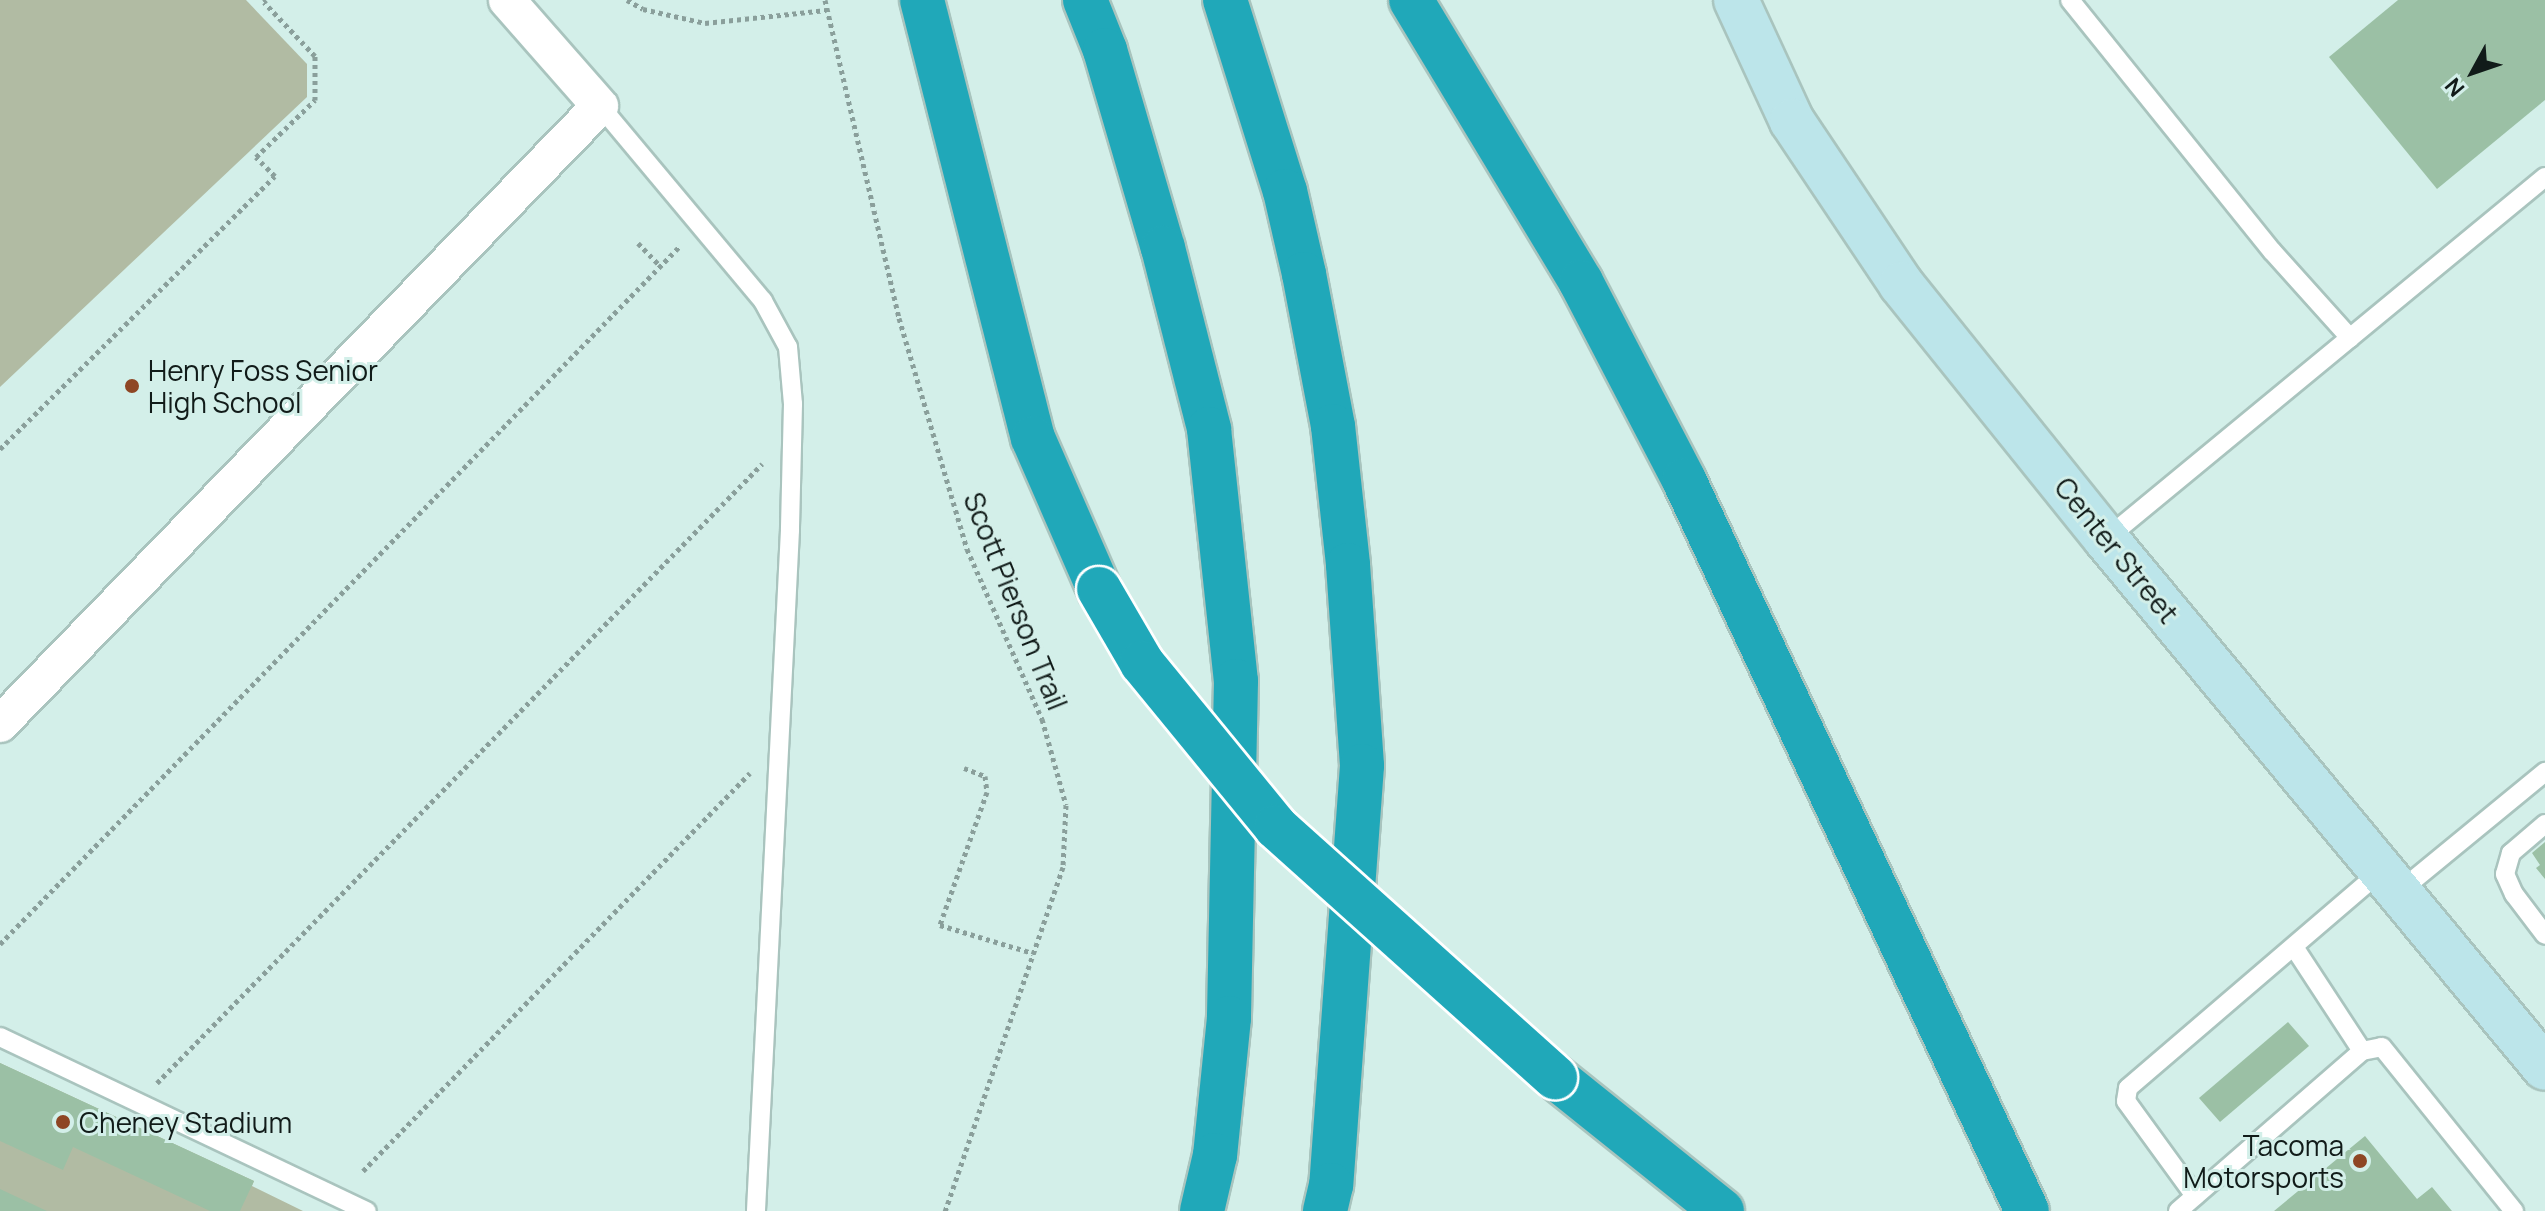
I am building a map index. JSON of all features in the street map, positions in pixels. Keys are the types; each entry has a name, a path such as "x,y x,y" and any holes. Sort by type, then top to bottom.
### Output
{"highway":[{"path":"922,0 1033,438 1099,589 1142,663 1276,827 1555,1077 1722,1211"},
{"path":"1085,0 1105,50 1163,248 1209,429 1236,681 1229,1018 1217,1141 1202,1211"},
{"path":"1225,0 1285,191 1304,274 1333,426 1348,565 1362,766 1331,1185 1325,1211"},
{"path":"1411,0 1581,282 1684,480 2027,1211"}],"main road":[{"name":"Center Street","path":"1736,0 1792,121 1901,284 2106,539 2545,1068"}],"street":[{"path":"0,724 600,106 507,0"}],"lane":[{"path":"2070,0 2272,251 2350,338"},
{"path":"600,106 763,301 788,347 793,404 792,455 756,1211"},
{"path":"2106,539 2545,177"},
{"path":"2195,1196 2126,1101 2128,1088 2294,947 2545,772"},
{"path":"2545,824 2511,853 2505,874 2514,894 2545,935"},
{"path":"2294,947 2362,1051"},
{"path":"0,1037 367,1211"},
{"path":"2178,1211 2362,1051 2382,1047 2514,1211"}],"path":[{"path":"0,449 275,176 256,157 315,100 315,56 264,2 266,0"},
{"path":"627,0 643,9 705,23 826,10"},
{"name":"Scott Pierson Trail","path":"825,0 899,318 967,549 1042,719 1066,805 1063,867 945,1211"},
{"path":"0,944 700,225"},
{"path":"638,243 660,266"},
{"path":"139,1102 770,456 792,455"},
{"path":"964,768 985,776 987,792 940,925 1033,953"},
{"path":"363,1171 752,772"}],"green space":[{"path":"0,0 246,0 307,64 307,97 0,387"},
{"name":"Cheney Stadium","path":"0,1063 254,1181 252,1186 303,1211 0,1211"}],"building":[{"path":"2398,0 2545,0 2545,100 2437,189 2329,57"},
{"path":"2545,842 2545,879 2536,868 2540,865 2532,853"},
{"path":"2288,1022 2309,1046 2220,1122 2199,1098"},
{"name":"Cheney Stadium","path":"0,1063 254,1181 240,1211 210,1211 73,1147 63,1170 0,1141"},
{"name":"Tacoma Motorsports","path":"2365,1136 2417,1199 2432,1187 2452,1211 2274,1211"},
{"path":"0,1189 47,1211 0,1211"}],"place":[{"name":"Henry Foss Senior High School","path":"132,386"},
{"name":"Cheney Stadium","path":"63,1122"},
{"name":"Tacoma Motorsports","path":"2360,1161"}]}
